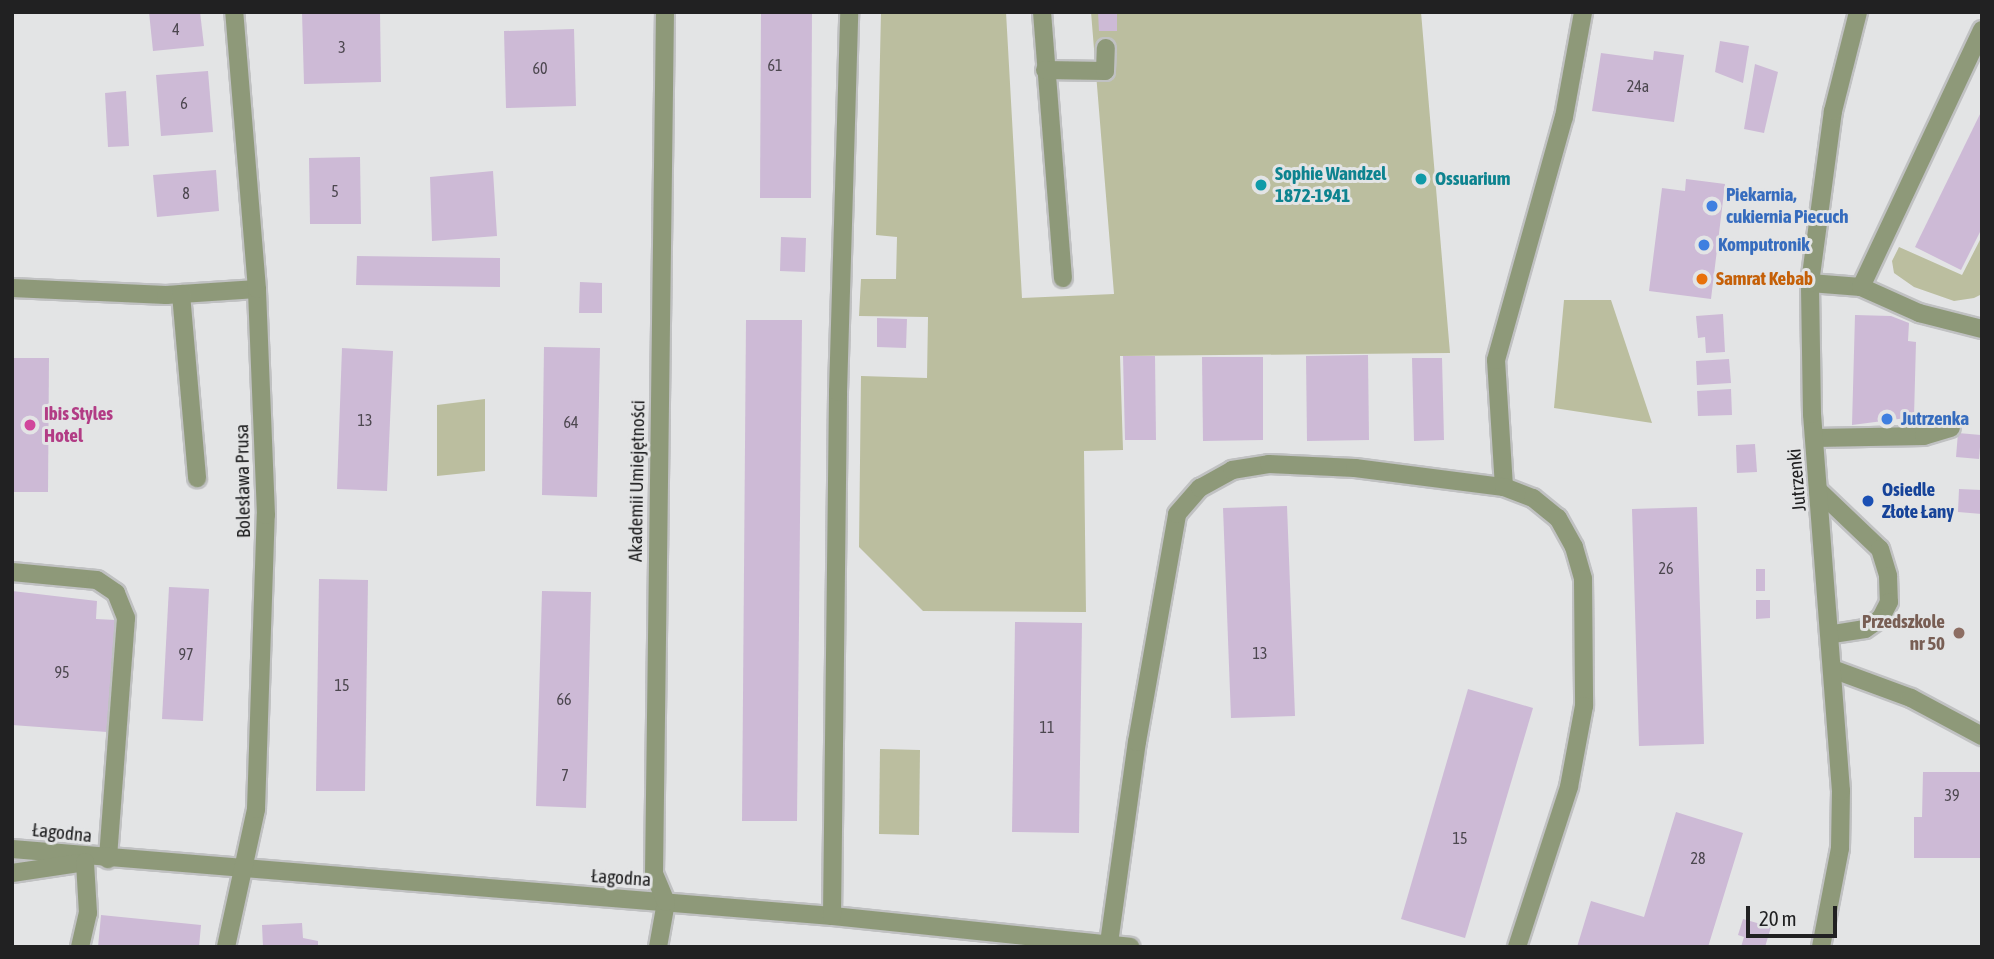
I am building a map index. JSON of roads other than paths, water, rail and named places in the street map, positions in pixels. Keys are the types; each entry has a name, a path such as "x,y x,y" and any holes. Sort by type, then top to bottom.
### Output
{"street":[{"name":"Bolesława Prusa","path":"226,947 245,870 256,808 265,566 257,289 234,12"},
{"name":"Akademii Umiejętności","path":"665,12 654,874 666,902"},
{"path":"832,916 838,392 849,12"},
{"path":"1042,12 1063,278"},
{"path":"1504,486 1496,360 1564,117 1583,12"},
{"name":"Jutrzenki","path":"1821,947 1840,848 1835,670 1815,438 1810,283 1833,111 1858,12"},
{"path":"1861,287 1982,30"},
{"path":"1045,70 1105,71 1106,48"},
{"path":"1810,283 1861,287 1919,313 1982,328"},
{"path":"12,288 181,294 257,289"},
{"path":"181,294 197,478"},
{"path":"1815,438 1924,436 1951,428"},
{"path":"1109,943 1169,542 1185,506 1200,488 1232,470 1269,464 1355,468 1504,486 1533,498 1558,518 1574,547 1583,579 1584,706 1569,787 1517,947"},
{"path":"1819,491 1880,549 1888,576 1889,602 1881,618 1866,629 1832,634"},
{"path":"12,572 97,580 116,593 126,618 108,859"},
{"path":"1835,670 1912,698 1982,736"},
{"name":"Łagodna","path":"12,849 108,859 832,916 1130,947"},
{"name":"Łagodna","path":"12,873 108,859"},
{"path":"80,947 88,913 85,862"},
{"path":"658,947 666,902"}],"place":[{"name":"Ossuarium","path":"1421,179"},
{"name":"Sophie Wandzel 1872-1941","path":"1261,185"},
{"name":"Piekarnia, cukiernia Piecuch","path":"1712,206"},
{"name":"Komputronik","path":"1704,245"},
{"name":"Samrat Kebab","path":"1702,279"},
{"name":"Jutrzenka","path":"1887,419"},
{"name":"Ibis Styles Hotel","path":"30,425"},
{"name":"Osiedle Złote Łany","path":"1868,501"},
{"name":"Przedszkole nr 50","path":"1959,633"}]}
